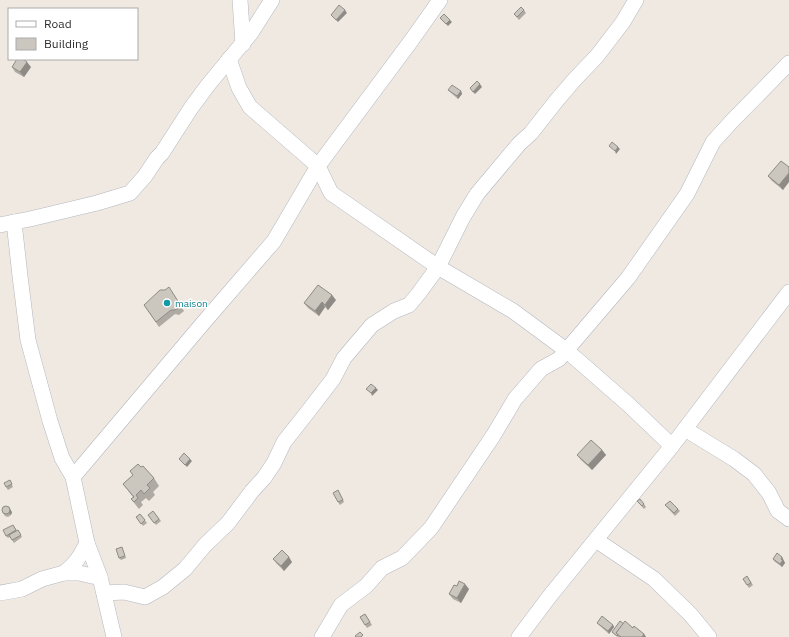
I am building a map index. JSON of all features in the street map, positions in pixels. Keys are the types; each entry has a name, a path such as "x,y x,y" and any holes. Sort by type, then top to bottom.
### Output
{"street":[{"path":"240,0 243,44"},
{"path":"114,637 100,577 87,543 73,477 62,458 50,421 28,340 20,276 7,224 97,203 130,193 146,176 191,108 229,59 243,44 272,0"},
{"path":"73,477 274,241 318,166 440,0"},
{"path":"104,593 124,592 145,597 163,587 185,569 205,545 228,523 252,491 264,478 274,463 284,442 333,378 344,358 372,325 394,311 409,305 438,267 477,194 519,144 531,133 575,79 597,56 623,22 636,0"},
{"path":"229,59 240,88 250,107 318,166 331,193"},
{"path":"322,637 341,605 366,586 382,568 402,558 431,528 493,436 515,399 540,369 559,359 628,278 687,194 713,142 789,63"},
{"path":"306,186 331,193 438,267 513,311 566,350 629,405 672,446"},
{"path":"519,637 549,597 672,446 787,300"},
{"path":"685,428 734,459 754,474 769,493 778,511 789,519"},
{"path":"596,540 654,579 691,615 709,637"},
{"path":"64,573 79,558 87,543"},
{"path":"0,593 22,589 42,579 64,573 79,573 100,577"}],"building":[{"path":"339,5 345,10 336,20 331,15"},
{"path":"521,7 524,10 517,17 514,14"},
{"path":"444,14 450,20 446,24 440,18"},
{"path":"16,60 24,60 27,62 20,72 12,67"},
{"path":"477,81 480,84 473,92 470,88"},
{"path":"452,85 461,91 457,96 448,90"},
{"path":"612,142 618,147 615,151 609,146"},
{"path":"781,161 789,167 789,173 779,185 768,176"},
{"path":"318,285 332,295 325,305 322,302 315,311 304,303"},
{"name":"maison","path":"169,287 181,306 175,310 171,310 156,322 144,305 160,290 165,290"},
{"path":"371,384 376,388 371,393 366,389"},
{"path":"591,440 602,450 588,465 577,455"},
{"path":"184,453 190,459 185,465 179,459"},
{"path":"138,464 141,467 143,466 154,478 147,485 150,488 144,494 141,490 136,495 138,498 134,502 131,499 134,497 123,484 133,475 130,471"},
{"path":"10,480 12,484 6,487 4,483"},
{"path":"338,490 343,500 338,502 333,493"},
{"path":"640,499 644,504 642,506 637,501"},
{"path":"670,501 678,509 674,513 665,505"},
{"path":"4,506 8,506 10,510 8,514 4,514 2,512 2,508"},
{"path":"153,511 159,519 154,523 148,515"},
{"path":"140,514 145,520 141,524 136,517"},
{"path":"13,525 16,530 6,536 3,530"},
{"path":"18,530 21,535 12,540 9,535"},
{"path":"122,547 125,556 119,558 116,549"},
{"path":"282,550 289,557 281,566 273,559"},
{"path":"777,553 783,560 780,564 773,559"},
{"path":"747,576 751,583 747,585 743,579"},
{"path":"459,581 465,584 457,598 449,594 454,585 457,586"},
{"path":"365,614 370,622 365,625 360,617"},
{"path":"602,616 613,625 608,631 597,623"},
{"path":"620,621 624,624 616,633 618,635 617,636 612,632"},
{"path":"625,621 633,628 634,626 644,634 642,637 621,637 616,633"},
{"path":"360,632 363,635 361,637 355,636"}],"place":[{"name":"maison","path":"167,303"}]}
